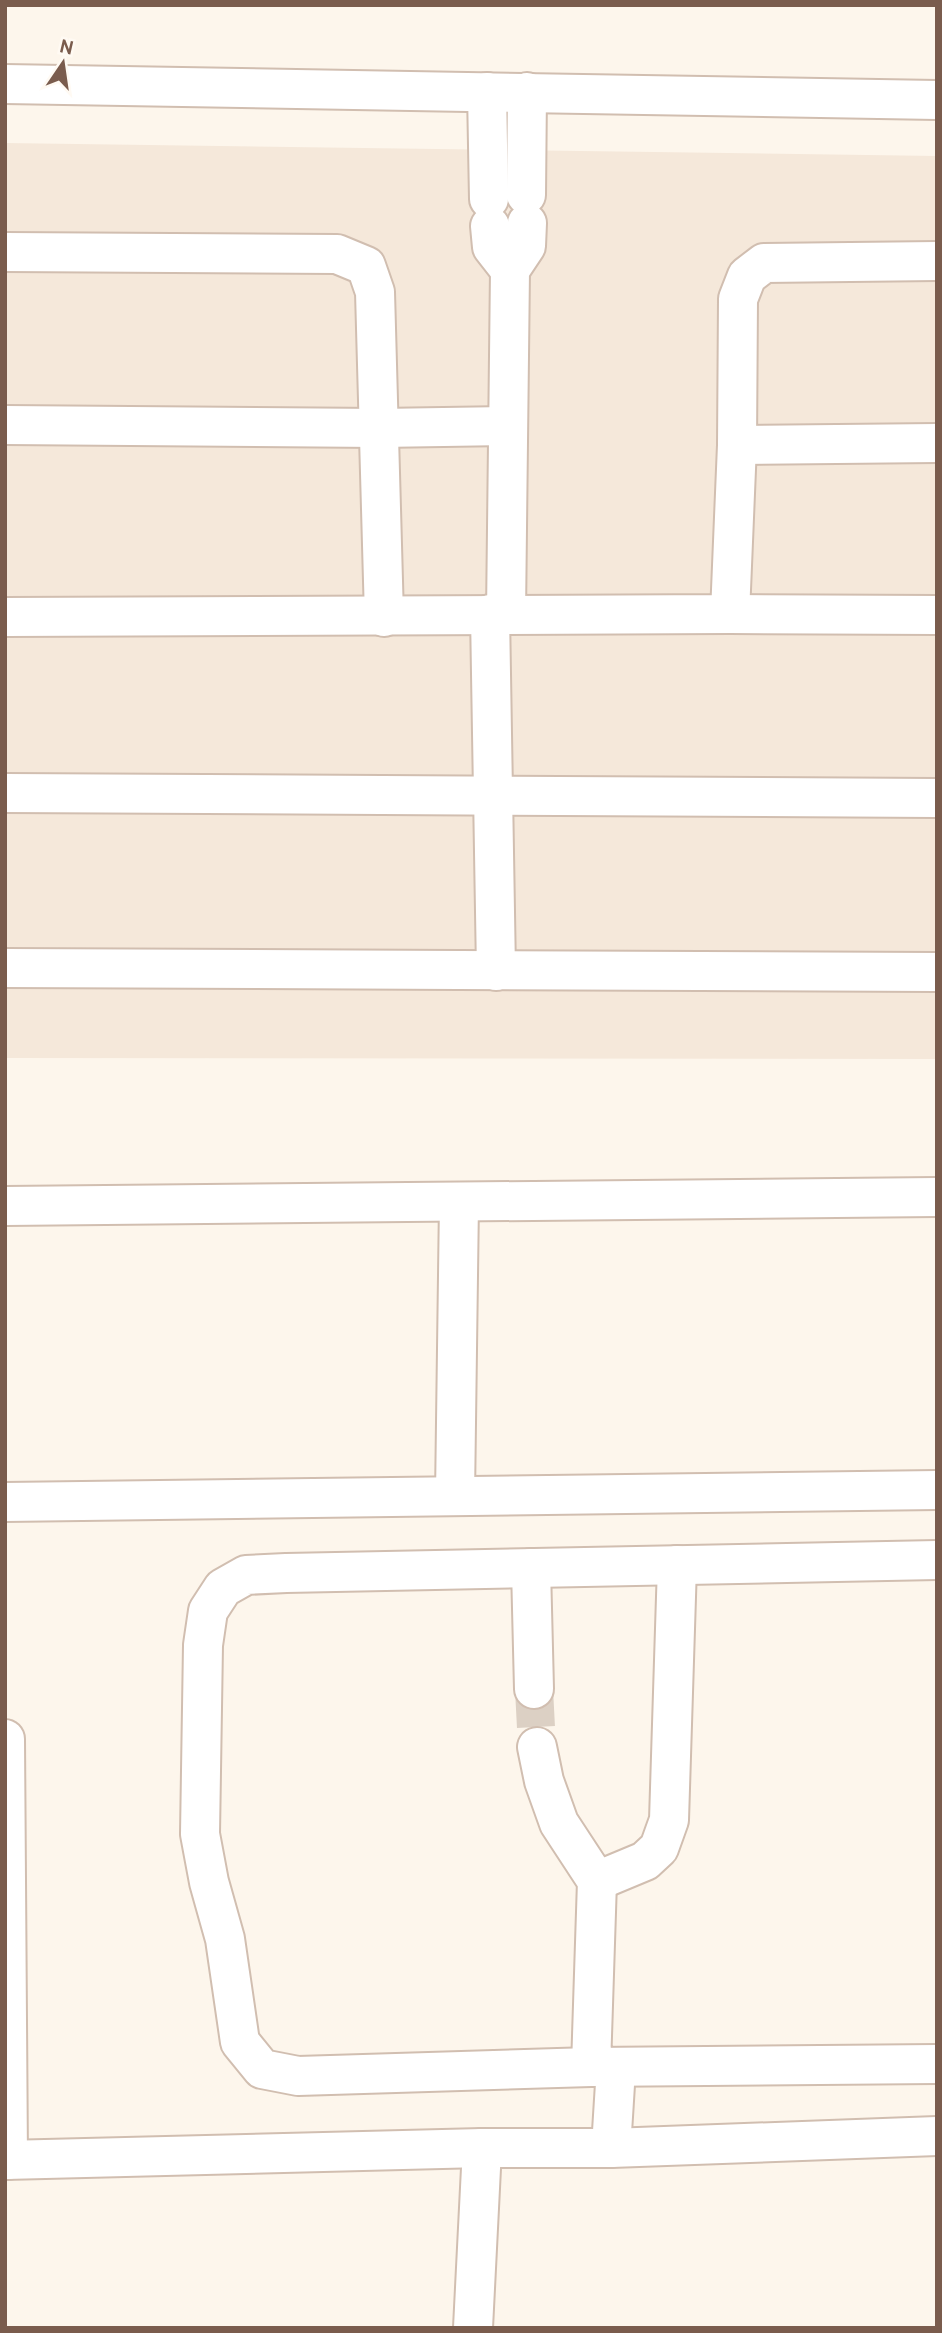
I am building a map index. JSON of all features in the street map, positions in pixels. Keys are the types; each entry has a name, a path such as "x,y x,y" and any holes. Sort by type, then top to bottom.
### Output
{"street":[{"path":"5,84 937,100"},
{"path":"487,92 492,247 510,270"},
{"path":"496,971 493,796 510,270 526,246 527,92"},
{"path":"5,252 337,254 366,266 375,292 384,617"},
{"path":"730,614 737,445 738,299 747,276 764,263 937,261"},
{"path":"5,425 380,428 507,426"},
{"path":"737,445 937,443"},
{"path":"5,617 937,615"},
{"path":"5,793 937,799"},
{"path":"5,968 937,972"},
{"path":"5,1206 937,1197"},
{"path":"454,1496 459,1202"},
{"path":"5,1502 937,1490"},
{"path":"937,1560 246,1575 223,1588 208,1611 203,1645 200,1834 209,1882 225,1939 240,2042 262,2068 298,2076 604,2068 937,2064"},
{"path":"597,1881 645,1861 659,1847 669,1820 677,1564"},
{"path":"531,1568 534,1689"},
{"path":"5,1739 6,2160 482,2148 611,2148 937,2136"},
{"path":"537,1746 544,1781 559,1823 597,1881 604,2068 611,2148"},
{"path":"473,2328 482,2148"}],"shaded area":[{"path":"5,143 937,156 937,1059 5,1058"}],"tunnel":[{"path":"534,1689 537,1747"}]}
